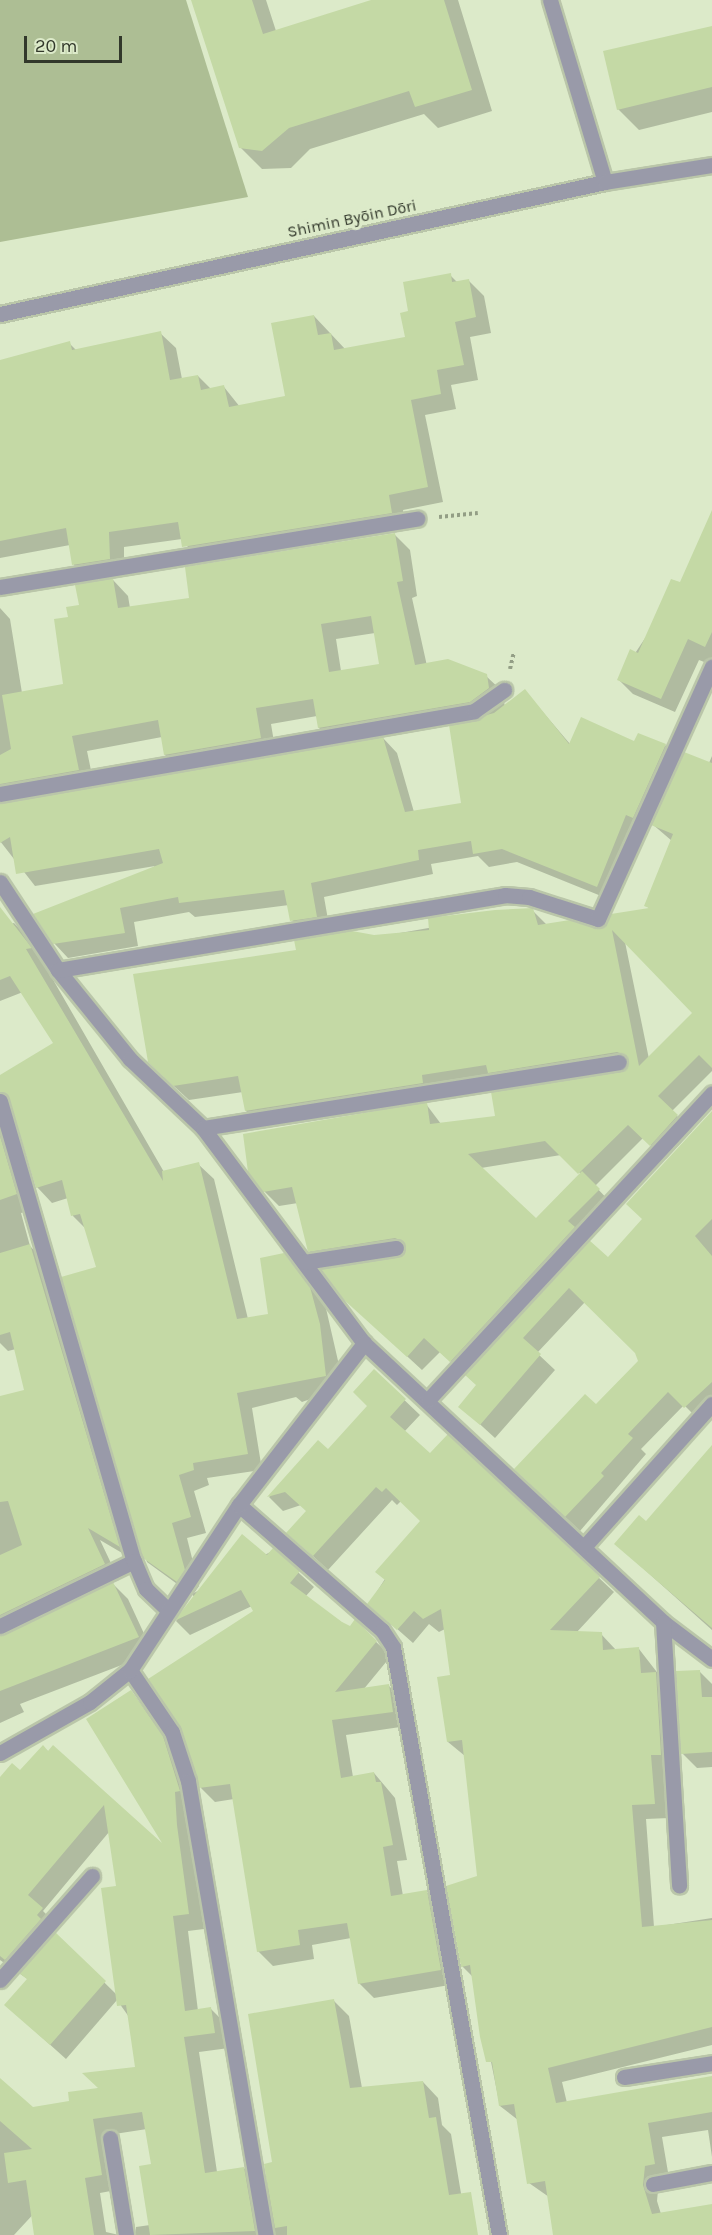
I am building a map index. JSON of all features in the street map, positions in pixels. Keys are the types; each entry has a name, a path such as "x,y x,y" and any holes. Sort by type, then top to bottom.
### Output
{"street":[{"path":"550,0 605,182"},
{"name":"Shimin Byōin Dōri","path":"0,314 605,182 712,165"},
{"path":"0,587 417,519"},
{"path":"58,970 505,895 530,897 598,919 712,666"},
{"path":"0,794 474,711 504,690"},
{"path":"0,882 58,970 130,1059 203,1128 364,1343 428,1400 663,1622 712,1659"},
{"path":"203,1128 619,1062"},
{"path":"428,1400 712,1093"},
{"path":"0,1101 134,1560 146,1588 166,1608"},
{"path":"304,1262 396,1248"},
{"path":"0,1753 90,1702 130,1670 166,1608 239,1504 364,1343"},
{"path":"584,1547 712,1404"},
{"path":"239,1504 382,1630 393,1647 499,2235"},
{"path":"0,1626 134,1560"},
{"path":"663,1622 679,1886"},
{"path":"130,1670 172,1732 188,1781 266,2235"},
{"path":"0,1980 92,1876"},
{"path":"624,2077 712,2063"},
{"path":"110,2138 126,2235"},
{"path":"653,2184 712,2173"}],"path":[{"path":"417,519 477,513"}],"green space":[{"path":"0,0 186,0 248,197 0,242"}],"building":[{"path":"191,0 252,0 263,34 371,0 444,0 472,90 415,107 409,91 289,128 262,151 239,148"},
{"path":"712,26 712,87 617,110 603,51"},
{"path":"451,273 452,282 469,279 476,317 455,322 464,365 437,370 441,394 411,400 428,487 389,495 392,513 182,547 178,522 109,532 110,559 72,565 66,528 0,541 0,360 70,341 72,350 161,331 170,380 198,375 201,390 224,385 229,407 285,396 271,323 314,315 318,335 331,333 334,350 405,337 400,313 408,311 403,282"},
{"path":"712,510 712,632 705,647 688,639 661,699 617,680 630,649 638,653 671,579 680,582"},
{"path":"395,533 403,581 397,582 415,665 448,659 487,674 489,688 470,702 318,728 313,699 256,708 261,738 164,755 158,720 72,736 79,770 0,784 0,755 11,749 2,695 63,684 54,619 68,617 66,607 79,605 75,585 113,578 118,608 189,598 185,567","holes":["371,616 379,664 329,672 321,624"]},
{"path":"525,689 569,744 581,717 634,741 638,733 666,744 633,818 626,815 597,887 502,849 473,854 471,841 418,850 419,860 311,883 317,917 290,921 284,890 179,903 178,897 120,908 125,933 53,944 33,914 163,863 159,849 16,874 10,837 0,843 0,804 383,737 405,812 461,803 449,725 494,713"},
{"path":"684,752 712,763 712,1068 699,1055 658,1096 678,1115 650,1146 628,1125 578,1174 545,1141 468,1154 536,1218 582,1171 600,1189 568,1221 575,1227 450,1362 424,1338 407,1357 343,1299 321,1269 398,1257 405,1252 404,1242 395,1238 308,1252 292,1187 263,1192 248,1172 243,1134 427,1102 430,1124 495,1116 491,1092 621,1072 628,1066 627,1056 617,1052 488,1073 486,1065 422,1075 423,1083 245,1111 238,1076 173,1086 148,1062 133,974 296,950 294,940 352,931 374,935 429,930 428,918 495,910 533,908 538,925 570,920 600,928 611,914 649,908 644,906 673,834 651,825","holes":["612,930 692,1013 639,1066"]},
{"path":"0,907 32,948 26,949 163,1181 162,1171 199,1162 237,1319 268,1314 260,1258 284,1253 310,1287 320,1324 326,1376 237,1393 248,1454 193,1463 194,1470 179,1475 191,1517 172,1523 185,1570 177,1582 143,1558 61,1277 96,1267 80,1214 71,1216 62,1180 36,1188 9,1098 0,1092 0,1075 53,1043 10,976 0,980"},
{"path":"712,1111 712,1219 695,1236 712,1256 712,1382 684,1408 668,1392 628,1434 633,1438 601,1473 604,1476 565,1517 514,1469 585,1394 596,1404 638,1361 635,1353 569,1288 523,1338 541,1354 480,1425 458,1407 476,1385 465,1375 589,1240 608,1257 642,1219 626,1204"},
{"path":"0,1136 17,1194 0,1200"},
{"path":"30,1244 120,1547 88,1528 105,1564 0,1615 0,1555 22,1545 8,1501 0,1502 0,1396 24,1390 10,1332 0,1335 0,1253"},
{"path":"374,1369 406,1399 390,1417 430,1453 448,1434 600,1577 550,1630 602,1632 603,1650 639,1647 641,1673 656,1672 661,1755 651,1755 655,1804 632,1805 642,1927 712,1920 712,2027 548,2068 556,2103 712,2076 712,2112 648,2123 655,2164 645,2166 643,2185 652,2214 712,2204 712,2235 553,2235 545,2181 527,2184 514,2104 499,2106 492,2062 486,2062 480,2037 470,1965 461,1967 446,1886 477,1876 462,1740 447,1742 437,1677 450,1675 441,1609 423,1619 414,1611 397,1630 367,1604 385,1580 375,1572 420,1521 386,1488 382,1492 376,1487 313,1556 286,1533 306,1511 285,1492 267,1497 318,1440 328,1449 367,1406 353,1392"},
{"path":"712,1445 712,1628 614,1544 639,1515 646,1521"},
{"path":"242,1534 267,1555 273,1548 300,1571 290,1583 342,1622 350,1626 355,1619 377,1641 335,1692 389,1684 393,1712 332,1720 341,1778 374,1772 376,1782 381,1782 393,1845 383,1847 391,1896 427,1890 441,1970 358,1984 347,1923 298,1930 300,1945 257,1952 230,1784 199,1788 181,1729 148,1679 253,1611 241,1590 174,1621"},
{"path":"113,1582 139,1637 0,1691 0,1636"},
{"path":"700,1670 702,1697 712,1697 712,1752 681,1754 676,1671"},
{"path":"131,1690 163,1736 180,1791 175,1792 177,1825 189,1914 173,1916 185,2011 211,2007 215,2033 184,2037 205,2173 244,2167 255,2231 150,2235 139,2166 151,2164 142,2112 93,2119 102,2175 85,2178 94,2235 34,2235 26,2180 8,2183 4,2153 32,2149 0,2121 0,2078 33,2107 69,2101 68,2092 98,2088 82,2073 135,2067 126,2005 117,2006 101,1888 116,1886 104,1805 28,1895 43,1908 37,1915 41,1919 5,1960 0,1956 0,1777 12,1763 20,1770 43,1745 48,1751 53,1745 162,1843 86,1719"},
{"path":"55,1932 106,1981 50,2045 4,2005 27,1979 19,1973"},
{"path":"334,1999 350,2088 423,2081 429,2118 436,2117 449,2195 471,2192 478,2235 287,2235 287,2226 275,2228 264,2164 272,2162 248,2014"}]}
